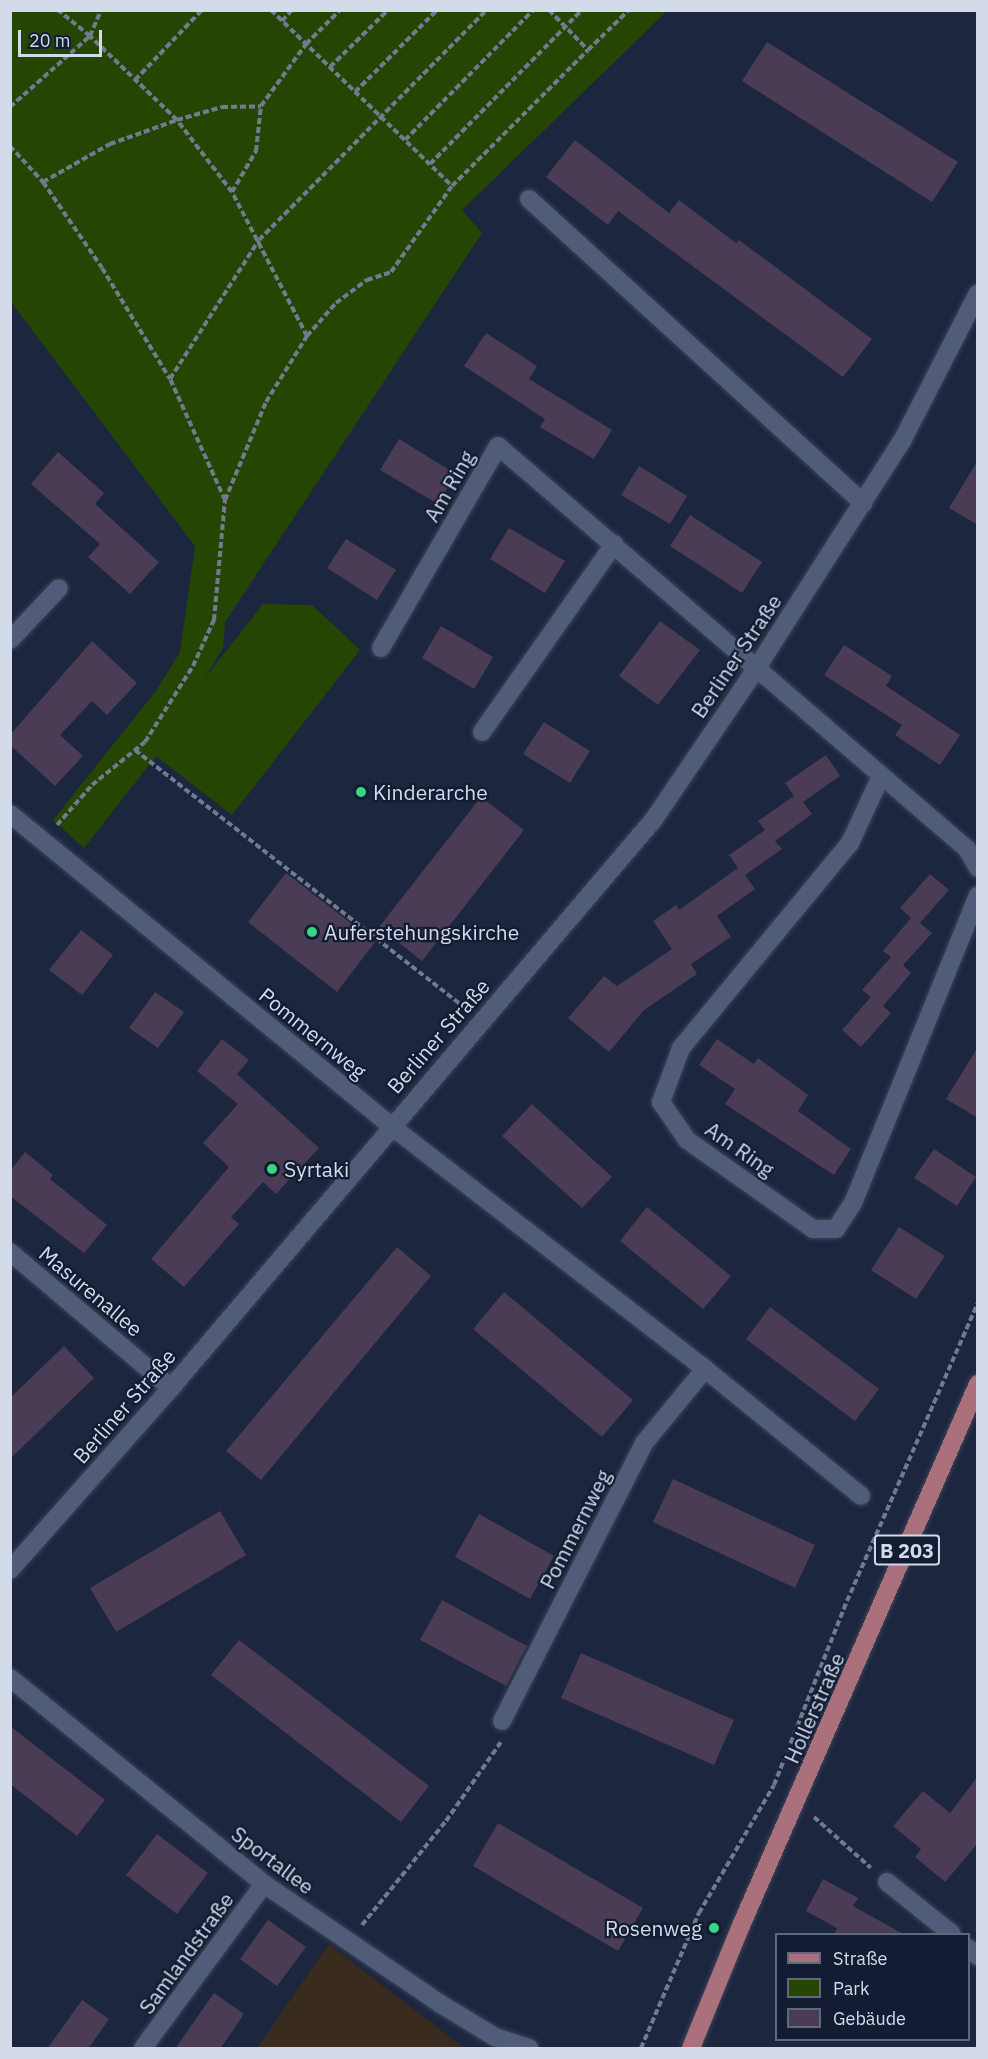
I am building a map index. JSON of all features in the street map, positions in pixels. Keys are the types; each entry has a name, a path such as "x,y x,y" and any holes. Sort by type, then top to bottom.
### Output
{"main road":[{"name":"Hollerstraße","path":"691,2049 740,1928 798,1803 978,1384"}],"street":[{"path":"530,199 863,503"},
{"name":"Berliner Straße","path":"10,1570 171,1388 391,1126 654,819 756,669 902,441 978,293"},
{"name":"Am Ring","path":"381,648 498,446 967,849 978,868"},
{"path":"482,732 614,544"},
{"path":"10,640 59,588"},
{"name":"Am Ring","path":"881,776 850,843 681,1048 661,1102 687,1140 813,1229 836,1229 853,1203 978,895"},
{"name":"Pommernweg","path":"10,814 391,1126 705,1369 861,1496"},
{"name":"Masurenallee","path":"10,1252 171,1388"},
{"name":"Pommernweg","path":"502,1720 645,1442 705,1369"},
{"name":"Sportallee","path":"10,1678 264,1884 476,2026 529,2049"},
{"path":"887,1882 949,1933"},
{"name":"Samlandstraße","path":"143,2049 264,1884"}],"path":[{"path":"58,10 90,36 177,120 232,192 307,336"},
{"path":"10,107 90,36 101,10"},
{"path":"135,80 202,10"},
{"path":"271,10 452,186"},
{"path":"282,21 292,10"},
{"path":"232,192 256,151 261,106 306,44 340,10"},
{"path":"330,68 388,10"},
{"path":"355,92 437,10"},
{"path":"170,380 259,240 487,10"},
{"path":"405,140 533,10"},
{"path":"549,10 588,50"},
{"path":"430,164 582,10"},
{"path":"44,841 92,785 145,742 193,666 214,620 225,500 266,402 307,336 336,303 368,280 391,272 452,186 629,10"},
{"path":"44,182 110,144 177,120 222,107 261,106"},
{"path":"10,146 44,182 102,268 170,380 225,500"},
{"path":"135,750 482,1020"},
{"path":"641,2049 699,1913 774,1785 843,1611 978,1302"},
{"path":"861,1496 914,1535"},
{"path":"348,1941 493,1757 511,1724 502,1720"},
{"path":"798,1803 887,1882"}],"shaded area":[{"path":"329,1944 464,2048 257,2048"}],"green space":[{"path":"11,10 667,11 462,210 482,233 225,622 223,648 204,679 263,604 312,605 360,650 232,815 156,756 84,848 53,820 156,691 180,652 195,546 11,302"}],"building":[{"path":"767,42 958,162 932,202 742,81"},
{"path":"575,140 669,213 679,200 736,243 739,240 872,339 843,377 618,211 608,225 546,177"},
{"path":"486,333 537,366 529,379 612,430 594,459 540,427 545,419 464,366"},
{"path":"399,439 456,474 438,504 380,470"},
{"path":"58,452 104,493 95,504 159,562 130,594 88,557 100,544 31,484"},
{"path":"978,460 978,525 949,508"},
{"path":"639,466 687,496 670,524 621,495"},
{"path":"690,515 762,562 742,593 670,546"},
{"path":"509,528 565,561 545,593 490,559"},
{"path":"346,539 396,570 377,600 327,568"},
{"path":"660,621 700,650 658,705 619,676"},
{"path":"441,626 493,657 474,689 422,658"},
{"path":"92,641 137,683 107,715 92,701 60,735 83,756 55,786 10,745 10,735"},
{"path":"844,645 892,676 886,686 960,735 940,765 895,735 902,725 824,675"},
{"path":"544,722 590,751 570,783 523,754"},
{"path":"826,755 840,776 803,802 812,814 775,841 782,849 745,875 755,889 717,916 731,937 691,964 697,974 644,1010 609,1052 568,1018 604,976 617,986 672,949 653,921 676,905 679,910 738,868 729,855 765,830 758,821 794,796 785,783"},
{"path":"481,797 524,830 422,961 379,927"},
{"name":"Auferstehungskirche","path":"286,873 375,942 337,992 248,922"},
{"path":"930,874 949,890 920,923 932,933 903,965 911,973 883,1006 891,1013 861,1047 842,1030 871,997 862,990 891,957 883,951 911,918 900,908"},
{"path":"81,930 113,955 82,995 49,970"},
{"path":"155,992 184,1012 158,1048 129,1028"},
{"path":"222,1039 249,1060 237,1074 319,1148 276,1194 263,1182 231,1217 239,1224 184,1287 151,1259 229,1167 203,1143 238,1104 197,1071"},
{"path":"717,1039 754,1064 758,1058 808,1095 798,1111 851,1149 834,1175 725,1104 735,1089 699,1065"},
{"path":"978,1047 978,1118 946,1099"},
{"path":"532,1104 612,1177 582,1208 502,1136"},
{"path":"934,1149 976,1177 957,1206 914,1178"},
{"path":"25,1152 53,1175 50,1179 107,1225 84,1253 10,1196 10,1171"},
{"path":"647,1207 731,1276 703,1309 620,1241"},
{"path":"899,1227 945,1256 916,1299 871,1270"},
{"path":"397,1247 431,1276 261,1480 226,1451"},
{"path":"504,1292 633,1400 602,1437 473,1329"},
{"path":"770,1307 879,1389 855,1421 746,1339"},
{"path":"64,1346 94,1378 10,1459 10,1398"},
{"path":"673,1479 815,1545 795,1588 653,1522"},
{"path":"220,1511 246,1555 116,1632 90,1588"},
{"path":"479,1514 554,1556 530,1599 455,1557"},
{"path":"442,1600 527,1646 506,1686 420,1640"},
{"path":"239,1640 429,1786 401,1822 211,1675"},
{"path":"581,1653 734,1720 714,1765 561,1698"},
{"path":"10,1726 105,1800 77,1836 10,1784"},
{"path":"978,1776 978,1843 945,1882 915,1857 921,1849 893,1826 923,1791 950,1813"},
{"path":"498,1823 643,1908 618,1951 473,1866"},
{"path":"157,1834 208,1873 177,1914 126,1875"},
{"path":"823,1879 858,1898 853,1906 901,1933 835,1933 837,1928 806,1911"},
{"path":"268,1920 306,1947 277,1986 240,1959"},
{"path":"214,1993 244,2014 220,2049 175,2049"},
{"path":"82,2000 109,2019 88,2049 47,2049"}],"place":[{"name":"Kinderarche","path":"361,792"},
{"name":"Auferstehungskirche","path":"312,932"},
{"name":"Syrtaki","path":"272,1169"},
{"name":"Rosenweg","path":"714,1928"}]}
